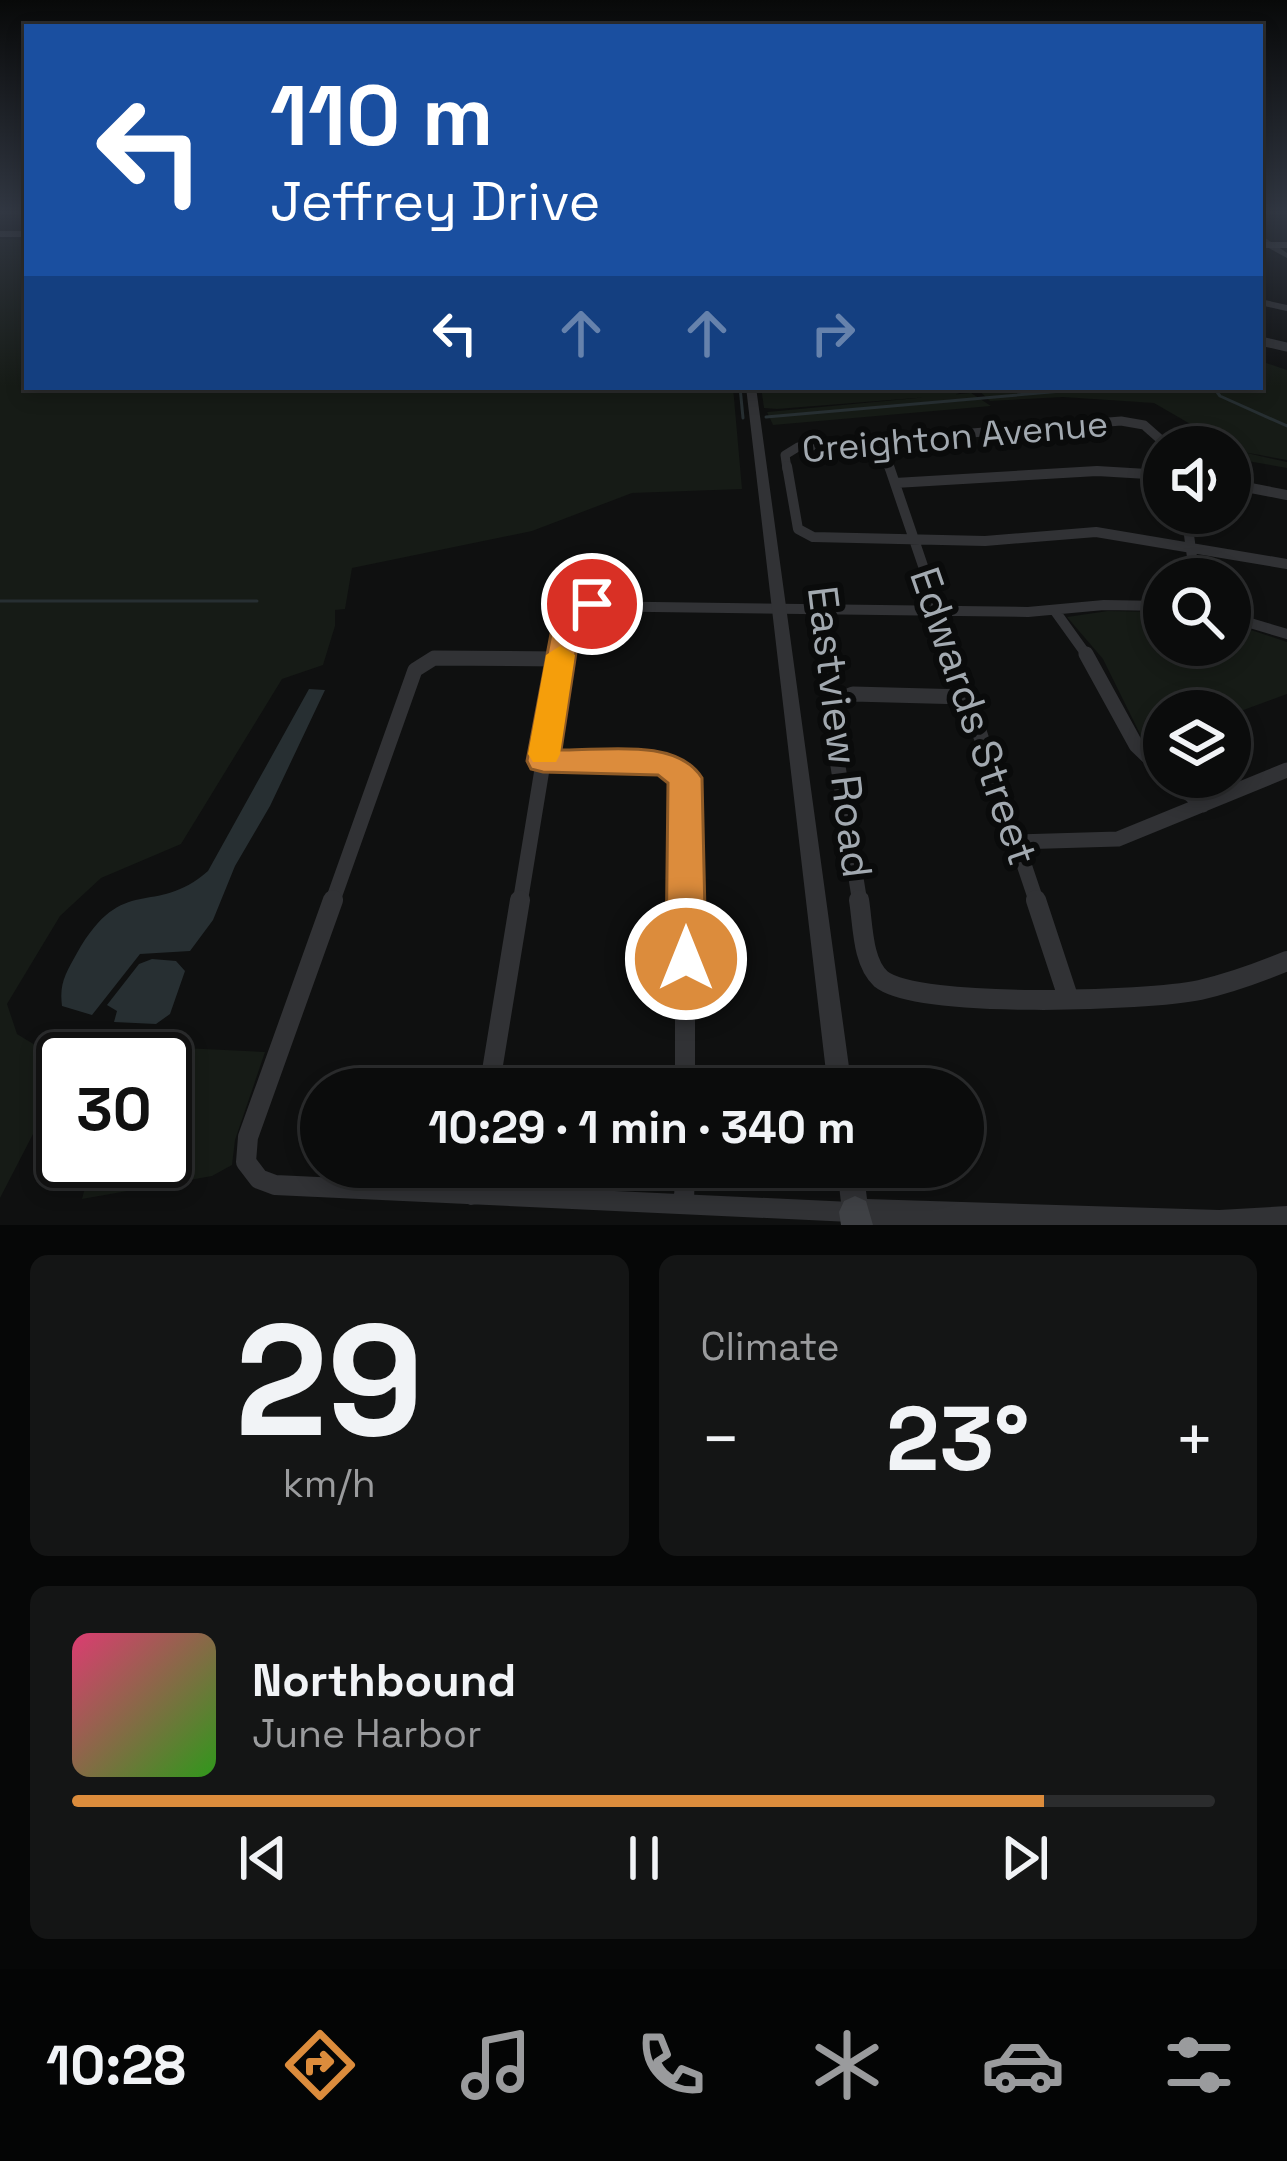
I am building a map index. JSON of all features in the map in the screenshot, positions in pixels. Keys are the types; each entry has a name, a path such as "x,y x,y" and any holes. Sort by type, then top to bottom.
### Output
{"street":[{"path":"1272,343 1283,334"},
{"path":"1263,342 1287,346"},
{"name":"Eastview Road","path":"751,390 837,1068"},
{"name":"Creighton Avenue","path":"914,539 813,537 798,529 786,451 1128,421 1143,426"},
{"name":"Edwards Street","path":"872,440 887,459 1068,997"},
{"path":"895,483 957,484 1102,470 1143,473"},
{"path":"1251,488 1287,495"},
{"path":"914,539 1001,540 1096,532 1287,564"},
{"path":"1189,534 1193,558"},
{"path":"492,1068 567,618 586,605 937,611 1143,605"},
{"path":"1055,611 1102,676 1143,752"},
{"path":"1251,623 1287,634"},
{"path":"560,658 444,657 425,660 415,670 244,1150 253,1177 275,1186 684,1202 856,1219 1219,1224 1287,1220"},
{"path":"966,697 853,694 828,704 868,957 880,978 910,992 1119,999 1178,994 1243,979 1287,961"},
{"path":"543,761 665,764 685,778 685,1068"},
{"path":"1016,842 1118,838 1287,770"},
{"path":"1195,798 1203,805"},
{"path":"471,1195 472,1188"},
{"path":"684,1188 684,1202"},
{"path":"852,1188 856,1219"}],"shaded area":[{"path":"0,271 24,271 24,390 733,390 742,489 632,493 532,531 352,568 345,609 335,610 323,665 282,679 181,844 101,878 60,916 7,1004 17,1034 36,1046 36,1128 0,1198"},
{"path":"1263,362 1287,370 1287,460 1251,453 1251,426 1194,426 1154,403 1063,397 990,401 978,390 1263,390"},
{"path":"761,390 967,390 954,395 764,408"},
{"path":"971,393 991,406 773,425 767,412"},
{"path":"1251,454 1287,462 1287,468 1251,462"},
{"path":"1143,612 1143,666 1251,666 1251,630 1287,642 1287,694 1251,707 1251,690 1143,690 1143,739 1103,659 1067,617"},
{"path":"309,689 325,690 270,806 235,866 213,920 190,951 140,954 92,1015 62,1006 70,966 110,912 171,893 208,871"},
{"path":"152,959 176,961 185,971 170,1014 156,1024 114,1022 117,1011 107,1005 139,964"},
{"path":"192,1048 265,1052 235,1140 232,1165 192,1180"},
{"path":"85,1188 144,1188 82,1199"}],"waterway":[{"path":"740,390 743,418"},
{"path":"766,417 1074,390"},
{"path":"1220,390 1220,396 1287,426"},
{"path":"0,601 257,601"}],"slow traffic":[{"path":"544,754 560,655"}],"route":[{"path":"592,604 567,618 543,761 665,764 685,778 686,959"}]}
